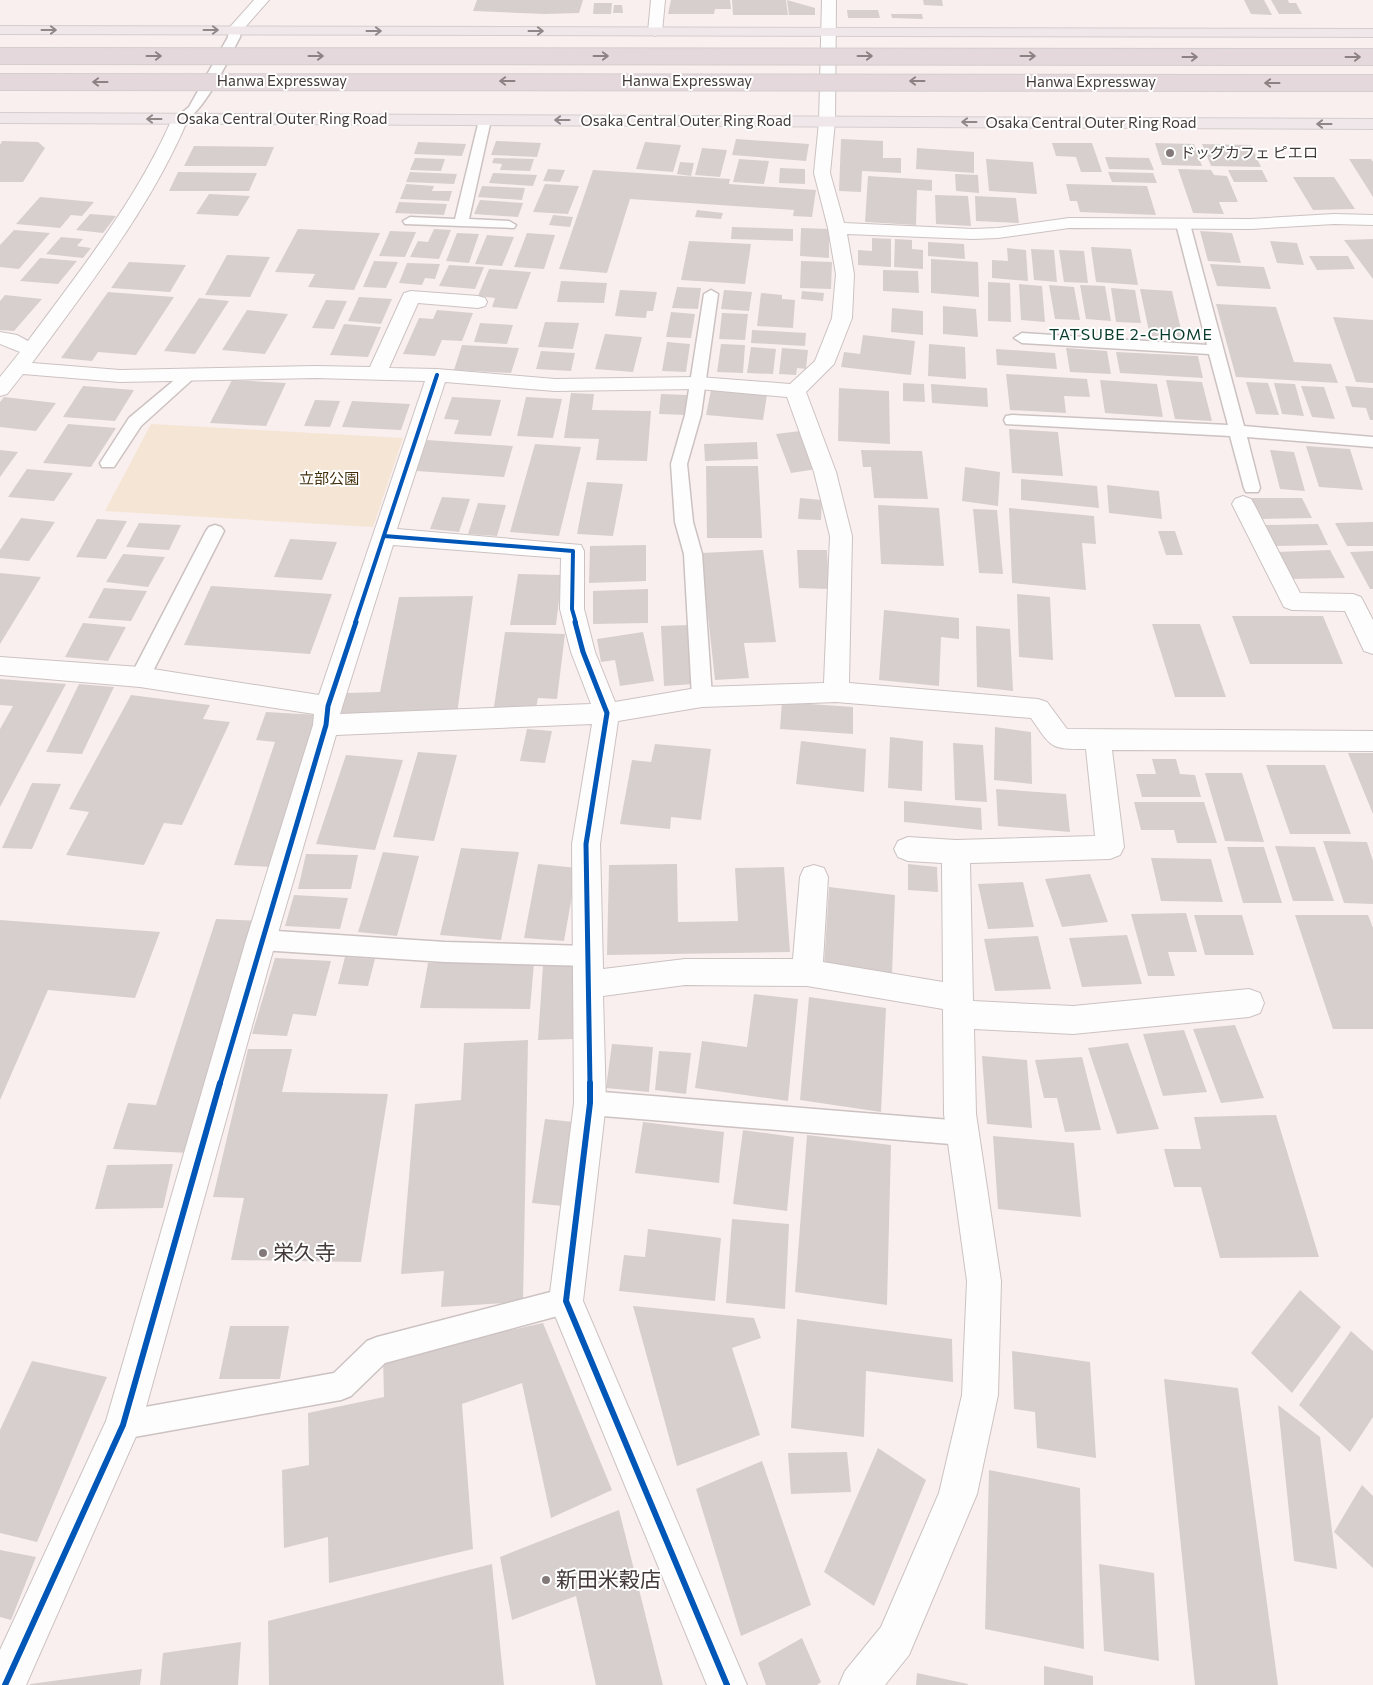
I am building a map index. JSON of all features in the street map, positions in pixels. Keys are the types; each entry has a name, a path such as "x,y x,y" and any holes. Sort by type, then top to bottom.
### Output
{"highway":[{"name":"Hanwa Expressway","path":"0,56 1373,57"},
{"name":"Hanwa Expressway","path":"0,82 1373,83"}],"main road":[{"path":"0,30 1373,33"},
{"path":"829,32 1046,44 1373,45"},
{"name":"Osaka Central Outer Ring Road","path":"0,118 1373,124"}],"street":[{"path":"235,30 262,0"},
{"path":"655,32 658,0"},
{"path":"18,368 120,376 315,372 377,373 437,375 555,385 699,383 795,390 824,364 842,318 845,274 837,228 822,173 827,122 829,0"},
{"path":"0,390 101,256 143,195 170,143 180,119"},
{"path":"837,228 973,234 998,233 1069,223 1184,224 1373,220"},
{"path":"377,373 411,297 478,302"},
{"path":"0,338 10,339 31,350"},
{"path":"5,1685 123,1424 327,716 437,375"},
{"path":"795,390 825,472 842,536 836,692"},
{"path":"1248,496 1292,601 1353,603 1373,645"},
{"path":"384,536 573,551 572,609 583,652 607,712 586,844 590,1103 566,1301 728,1685"},
{"path":"0,666 140,677 327,716 607,712 702,697 836,692 1038,709 1060,739 1098,741 1373,741"},
{"path":"908,849 956,852 1110,847 1098,741"},
{"path":"859,1685 895,1641 958,1494 980,1395 984,1281 960,1114 956,852"},
{"path":"807,973 814,877"},
{"path":"589,970 807,973 958,1006 1073,1020 1249,1003"}],"lane":[{"path":"180,119 194,109 234,37 235,30"},
{"path":"461,223 485,120"},
{"path":"410,221 509,225"},
{"path":"1184,224 1237,432 1248,496"},
{"path":"702,697 693,554 684,522 679,464 693,416 711,294"},
{"path":"1022,338 1216,350"},
{"path":"108,463 135,422 189,374"},
{"path":"1012,420 1237,432 1373,442"},
{"path":"140,677 214,531"},
{"path":"261,940 445,952 589,970"},
{"path":"590,1103 963,1133"},
{"path":"123,1424 341,1386 378,1351 566,1301"}],"green space":[{"name":"立部公園","path":"151,424 403,438 373,527 105,511"}],"building":[{"path":"477,0 583,0 579,13 545,14 473,11"},
{"path":"671,0 730,0 731,9 715,9 714,14 668,14"},
{"path":"732,0 786,0 788,15 733,15"},
{"path":"787,0 815,8 815,15 789,15"},
{"path":"923,0 942,0 943,6 924,5"},
{"path":"1244,0 1264,0 1272,15 1251,14"},
{"path":"1271,0 1288,0 1289,3 1296,3 1302,14 1279,14"},
{"path":"594,3 612,3 611,14 593,14"},
{"path":"614,5 622,5 623,13 613,13"},
{"path":"847,10 878,10 880,18 848,18"},
{"path":"891,14 922,14 923,19 892,18"},
{"path":"736,139 809,144 806,161 732,155"},
{"path":"841,139 883,141 883,158 901,158 901,173 862,171 861,192 839,191"},
{"path":"2,141 38,142 45,148 23,182 0,182 0,145"},
{"path":"496,141 541,143 537,157 491,155"},
{"path":"418,142 466,144 462,156 414,154"},
{"path":"645,142 681,145 673,172 636,169"},
{"path":"1052,143 1092,143 1102,172 1081,172 1076,157 1056,156"},
{"path":"1155,143 1194,144 1202,166 1162,165"},
{"path":"1202,144 1251,145 1261,167 1211,166"},
{"path":"194,146 274,147 266,166 184,166"},
{"path":"702,148 727,150 720,177 695,175"},
{"path":"917,148 974,152 974,173 916,169"},
{"path":"1105,157 1149,158 1154,170 1109,169"},
{"path":"415,158 445,159 441,171 410,170"},
{"path":"494,158 534,159 530,171 500,170 502,164 492,163"},
{"path":"739,159 769,161 764,184 733,182"},
{"path":"986,159 1033,162 1037,194 989,191"},
{"path":"1349,159 1371,159 1373,162 1373,197"},
{"path":"680,162 694,163 691,176 677,174"},
{"path":"780,168 805,169 805,184 779,183"},
{"path":"548,169 565,170 560,182 543,181"},
{"path":"1178,169 1211,170 1214,175 1227,176 1238,202 1219,202 1224,214 1193,213"},
{"path":"593,170 730,179 729,184 816,190 812,217 793,216 794,210 630,199 607,273 559,269"},
{"path":"1228,170 1262,170 1268,182 1234,182"},
{"path":"178,172 257,173 249,191 169,191"},
{"path":"410,172 457,174 454,184 406,182"},
{"path":"1108,172 1153,173 1157,183 1112,182"},
{"path":"493,173 537,175 533,186 489,183"},
{"path":"955,174 978,175 979,193 956,191"},
{"path":"868,176 932,180 932,191 917,190 916,225 865,222"},
{"path":"1293,177 1334,177 1355,209 1313,210"},
{"path":"406,184 434,186 432,191 452,191 449,201 400,199"},
{"path":"545,184 579,186 568,214 533,212"},
{"path":"1066,184 1147,186 1156,215 1080,212 1077,201 1070,201"},
{"path":"482,186 525,188 522,200 478,197"},
{"path":"209,194 250,196 238,216 196,214"},
{"path":"935,195 968,196 971,226 936,224"},
{"path":"975,196 1016,198 1019,223 976,221"},
{"path":"40,197 94,202 82,216 71,215 60,228 16,224"},
{"path":"480,200 523,203 518,217 474,214"},
{"path":"399,202 447,204 444,215 395,213"},
{"path":"697,210 723,213 721,219 695,217"},
{"path":"90,214 116,216 103,233 76,230"},
{"path":"553,215 573,217 570,227 549,225"},
{"path":"732,227 793,229 793,241 731,239"},
{"path":"801,228 829,229 829,258 800,256"},
{"path":"298,229 380,233 354,290 308,287 315,274 275,272"},
{"path":"434,229 451,230 439,259 410,257 418,241 428,242"},
{"path":"14,230 50,233 19,269 0,267 0,245"},
{"path":"390,231 416,232 405,257 379,256"},
{"path":"1200,231 1232,233 1241,263 1208,261"},
{"path":"457,233 479,234 469,263 446,261"},
{"path":"527,233 555,235 544,269 514,267"},
{"path":"487,235 514,237 502,266 475,264"},
{"path":"61,237 83,239 77,246 91,248 83,258 46,254"},
{"path":"872,238 891,239 891,267 858,265 858,250 872,251"},
{"path":"895,239 912,240 912,249 923,250 923,269 894,267"},
{"path":"1373,239 1373,279 1344,240"},
{"path":"689,241 751,244 745,284 681,280"},
{"path":"1270,241 1297,243 1304,265 1277,263"},
{"path":"928,242 964,244 965,259 928,256"},
{"path":"1091,247 1131,249 1138,285 1096,282"},
{"path":"1007,248 1026,250 1028,281 992,278 992,260 1008,261"},
{"path":"1031,249 1054,250 1057,282 1034,280"},
{"path":"1059,250 1084,251 1088,283 1064,282"},
{"path":"227,255 270,257 250,297 205,295"},
{"path":"1309,256 1348,256 1355,269 1317,270"},
{"path":"40,258 77,261 58,284 20,281"},
{"path":"931,259 978,262 979,297 931,293"},
{"path":"374,261 398,262 386,288 363,287"},
{"path":"801,261 832,262 831,289 800,288"},
{"path":"129,262 186,265 170,292 111,288"},
{"path":"407,263 440,264 435,279 425,278 422,285 399,283"},
{"path":"1210,264 1264,267 1271,289 1217,286"},
{"path":"449,265 484,267 475,289 439,286"},
{"path":"489,269 531,272 517,309 492,307 495,298 478,296"},
{"path":"883,270 918,271 919,293 883,291"},
{"path":"561,281 607,283 604,303 557,302"},
{"path":"988,282 1010,283 1011,322 988,321"},
{"path":"1019,284 1042,286 1045,322 1021,320"},
{"path":"1049,285 1074,287 1080,320 1055,319"},
{"path":"1080,285 1105,286 1111,321 1086,319"},
{"path":"677,287 701,288 698,309 672,308"},
{"path":"1111,288 1135,290 1141,323 1116,322"},
{"path":"1140,289 1172,291 1183,338 1150,336"},
{"path":"620,290 657,292 653,311 647,311 646,318 615,316"},
{"path":"724,290 752,292 749,311 721,309"},
{"path":"802,291 824,293 823,301 801,299"},
{"path":"108,292 174,297 136,355 98,352 92,361 61,358"},
{"path":"761,293 782,295 782,299 795,300 793,328 757,326"},
{"path":"5,295 42,299 14,331 0,330 0,301"},
{"path":"359,297 392,299 381,324 348,321"},
{"path":"199,298 229,301 195,354 164,351"},
{"path":"326,300 347,301 334,329 312,328"},
{"path":"1216,304 1276,307 1294,362 1331,364 1338,383 1236,377"},
{"path":"943,306 976,309 978,337 943,334"},
{"path":"892,308 923,311 923,335 891,332"},
{"path":"247,310 288,314 265,354 222,350"},
{"path":"437,310 473,313 462,341 442,340 435,356 403,354 419,318 433,319"},
{"path":"671,312 695,314 691,338 666,337"},
{"path":"722,313 748,314 745,340 719,339"},
{"path":"1333,317 1373,320 1373,383 1356,382"},
{"path":"545,322 579,323 573,349 538,347"},
{"path":"480,323 513,325 507,344 474,342"},
{"path":"344,324 381,327 368,357 330,355"},
{"path":"752,330 806,333 805,346 751,343"},
{"path":"605,334 642,337 633,372 595,369"},
{"path":"863,335 915,341 911,375 841,367 844,352 860,354"},
{"path":"667,342 690,344 686,372 662,371"},
{"path":"721,344 745,345 743,373 717,372"},
{"path":"929,344 965,347 966,379 928,376"},
{"path":"462,345 519,348 511,373 454,370"},
{"path":"751,347 776,349 773,374 747,373"},
{"path":"782,348 808,350 806,369 797,368 796,375 779,374"},
{"path":"1066,348 1107,351 1111,374 1070,372"},
{"path":"996,349 1055,353 1057,369 997,365"},
{"path":"541,351 575,353 571,371 536,369"},
{"path":"1116,352 1198,356 1203,378 1120,373"},
{"path":"1006,374 1087,379 1090,397 1064,396 1066,413 1010,410"},
{"path":"232,380 286,383 266,426 210,423"},
{"path":"1100,380 1157,384 1163,417 1105,413"},
{"path":"1166,380 1202,382 1212,421 1175,419"},
{"path":"1246,382 1268,383 1279,415 1256,414"},
{"path":"903,383 924,384 925,402 903,401"},
{"path":"1274,383 1295,384 1304,416 1282,414"},
{"path":"931,384 987,388 988,407 932,403"},
{"path":"83,386 134,390 115,421 63,417"},
{"path":"1301,386 1324,387 1335,419 1312,417"},
{"path":"1345,386 1373,388 1373,420 1370,420 1366,408 1352,407"},
{"path":"839,388 889,391 890,444 838,441"},
{"path":"711,390 767,395 763,420 706,415"},
{"path":"571,393 594,394 592,410 651,411 647,461 596,460 599,439 564,438"},
{"path":"661,394 688,395 686,415 659,414"},
{"path":"4,397 56,403 36,431 0,427 0,402"},
{"path":"452,397 501,400 491,436 454,434 459,420 444,419"},
{"path":"526,397 562,399 553,438 517,436"},
{"path":"315,400 340,401 330,427 304,426"},
{"path":"352,401 410,404 401,430 342,427"},
{"path":"68,424 116,428 91,467 43,463"},
{"path":"1009,429 1058,432 1063,476 1012,473"},
{"path":"800,431 817,469 791,473 776,434"},
{"path":"427,440 513,446 504,477 416,471"},
{"path":"757,442 758,459 705,461 704,444"},
{"path":"535,444 581,447 559,536 510,532"},
{"path":"1306,446 1350,449 1363,490 1319,487"},
{"path":"0,450 18,452 0,477"},
{"path":"861,450 922,451 928,499 874,498 871,467 863,467"},
{"path":"1270,450 1294,452 1305,491 1280,489"},
{"path":"706,466 758,466 762,538 707,538"},
{"path":"965,467 1000,472 998,506 962,501"},
{"path":"27,469 73,473 54,501 8,497"},
{"path":"1021,479 1097,486 1099,508 1021,500"},
{"path":"587,482 623,484 613,536 577,534"},
{"path":"1107,485 1159,491 1162,519 1109,513"},
{"path":"442,497 470,499 459,532 430,529"},
{"path":"800,498 822,500 821,520 798,519"},
{"path":"1251,498 1302,498 1312,518 1260,519"},
{"path":"478,503 506,505 497,536 468,534"},
{"path":"878,505 939,508 944,566 881,564"},
{"path":"1009,508 1094,516 1096,544 1082,543 1086,590 1012,583"},
{"path":"973,509 997,510 1003,574 979,573"},
{"path":"21,518 55,522 29,561 0,558 0,550"},
{"path":"97,519 127,521 106,559 76,557"},
{"path":"1373,522 1373,546 1347,546 1335,523"},
{"path":"139,523 181,525 169,550 126,547"},
{"path":"1318,524 1328,545 1275,546 1265,525"},
{"path":"1158,531 1175,531 1183,555 1166,555"},
{"path":"290,539 337,542 322,580 274,577"},
{"path":"646,545 646,581 589,583 590,546"},
{"path":"763,550 776,642 744,643 749,678 715,680 701,553"},
{"path":"797,550 827,550 829,589 799,588"},
{"path":"1330,550 1345,578 1289,579 1276,552"},
{"path":"1373,551 1373,589 1370,589 1350,552"},
{"path":"123,554 165,557 148,587 106,582"},
{"path":"0,573 41,577 0,644"},
{"path":"518,574 562,575 556,625 510,625"},
{"path":"211,586 332,594 310,654 184,645"},
{"path":"104,588 147,591 131,621 88,618"},
{"path":"648,589 648,623 593,624 593,591"},
{"path":"1017,594 1050,597 1053,660 1019,657"},
{"path":"473,596 457,714 341,715 346,693 380,692 399,597"},
{"path":"884,610 959,618 959,639 941,637 939,686 879,680"},
{"path":"1232,616 1323,616 1343,664 1250,664"},
{"path":"83,623 126,627 108,661 65,657"},
{"path":"1152,624 1200,624 1226,697 1175,697"},
{"path":"689,625 694,684 664,686 661,626"},
{"path":"976,626 1010,629 1013,691 977,687"},
{"path":"505,632 565,634 557,699 538,698 536,708 494,707"},
{"path":"643,632 654,681 620,686 615,660 601,662 597,639"},
{"path":"0,679 66,684 0,807 0,729 13,706 0,705"},
{"path":"79,684 114,687 82,754 46,752"},
{"path":"131,695 210,705 203,719 230,722 182,825 164,823 144,865 66,855 89,812 69,809"},
{"path":"782,702 853,707 853,734 780,729"},
{"path":"266,712 319,715 271,867 234,865 275,742 256,740"},
{"path":"995,727 1031,732 1032,784 994,780"},
{"path":"527,729 552,731 545,763 520,761"},
{"path":"890,737 923,741 922,791 888,788"},
{"path":"801,741 866,749 864,792 796,784"},
{"path":"953,743 983,745 987,802 955,800"},
{"path":"655,744 711,749 701,820 671,817 670,829 620,824 632,760 651,762"},
{"path":"418,752 457,755 434,841 393,837"},
{"path":"1348,753 1373,753 1373,814"},
{"path":"346,755 403,760 375,850 316,844"},
{"path":"1152,759 1176,759 1180,774 1195,775 1201,797 1142,797 1136,774 1156,774"},
{"path":"1266,765 1325,765 1351,834 1290,834"},
{"path":"1205,773 1242,773 1264,842 1225,841"},
{"path":"32,783 61,784 32,849 2,848"},
{"path":"996,789 1066,794 1070,832 998,826"},
{"path":"904,801 981,808 982,830 904,822"},
{"path":"1134,802 1204,802 1217,843 1177,843 1174,830 1141,830"},
{"path":"1323,841 1367,842 1373,861 1373,904 1344,903"},
{"path":"1275,846 1315,847 1334,901 1293,901"},
{"path":"1227,847 1264,847 1282,903 1243,903"},
{"path":"461,848 519,852 501,940 440,935"},
{"path":"383,852 419,856 397,936 358,932"},
{"path":"306,854 358,855 351,889 298,889"},
{"path":"1151,858 1211,859 1223,902 1161,901"},
{"path":"538,864 577,868 564,941 524,938"},
{"path":"677,864 678,922 738,921 735,868 784,867 790,952 607,955 609,865"},
{"path":"908,864 937,867 938,892 908,890"},
{"path":"1090,874 1108,922 1062,927 1045,879"},
{"path":"1023,882 1034,927 988,929 978,884"},
{"path":"829,887 895,895 892,974 824,966"},
{"path":"294,895 348,898 340,929 285,926"},
{"path":"1186,913 1197,952 1168,952 1175,976 1148,976 1131,914"},
{"path":"1194,915 1242,915 1254,955 1205,955"},
{"path":"1295,915 1368,915 1373,928 1373,1029 1333,1029"},
{"path":"216,919 259,921 189,1153 113,1149 128,1103 156,1105"},
{"path":"0,920 160,932 135,998 48,990 0,1100"},
{"path":"1127,935 1142,984 1082,987 1069,938"},
{"path":"1038,936 1051,989 995,991 984,939"},
{"path":"345,957 375,959 368,986 338,984"},
{"path":"275,958 331,961 316,1016 293,1014 287,1036 252,1034"},
{"path":"428,963 534,963 530,1009 420,1008"},
{"path":"543,965 578,965 575,1039 538,1040"},
{"path":"754,994 798,999 788,1101 695,1088 702,1041 747,1047"},
{"path":"809,997 886,1008 881,1112 800,1100"},
{"path":"1235,1025 1264,1098 1221,1103 1193,1029"},
{"path":"1184,1030 1207,1092 1163,1096 1143,1034"},
{"path":"528,1040 523,1302 441,1307 444,1271 401,1274 415,1104 461,1100 464,1043"},
{"path":"1128,1043 1159,1129 1117,1134 1088,1048"},
{"path":"612,1044 653,1047 649,1092 606,1088"},
{"path":"248,1049 292,1049 282,1092 388,1094 361,1262 231,1260 244,1198 213,1197"},
{"path":"659,1051 691,1053 686,1094 655,1090"},
{"path":"982,1056 1027,1060 1032,1128 987,1124"},
{"path":"1082,1057 1101,1130 1065,1132 1057,1098 1044,1098 1035,1060"},
{"path":"1276,1115 1319,1257 1220,1258 1201,1187 1174,1187 1164,1149 1201,1149 1194,1117"},
{"path":"545,1119 574,1122 563,1206 532,1203"},
{"path":"643,1122 724,1132 719,1183 635,1173"},
{"path":"743,1130 794,1137 787,1211 733,1204"},
{"path":"807,1135 891,1145 887,1305 795,1292"},
{"path":"993,1136 1074,1143 1081,1217 998,1209"},
{"path":"173,1164 163,1208 95,1209 107,1165"},
{"path":"732,1219 789,1224 785,1309 726,1303"},
{"path":"648,1229 721,1238 715,1301 619,1291 624,1255 645,1257"},
{"path":"1300,1290 1341,1327 1292,1393 1251,1353"},
{"path":"633,1306 754,1318 761,1338 732,1348 760,1435 677,1466"},
{"path":"797,1319 952,1339 953,1382 866,1371 864,1437 791,1428"},
{"path":"543,1323 612,1490 551,1518 522,1383 462,1404 473,1549 329,1583 328,1537 284,1548 282,1470 309,1465 308,1413 384,1397 383,1358"},
{"path":"230,1326 289,1326 280,1379 219,1379"},
{"path":"1351,1331 1373,1351 1373,1417 1350,1452 1299,1405"},
{"path":"1012,1351 1090,1362 1096,1458 1037,1448 1035,1412 1014,1409"},
{"path":"32,1361 107,1377 37,1542 0,1533 0,1430"},
{"path":"1164,1379 1238,1388 1278,1685 1195,1685"},
{"path":"1278,1405 1320,1437 1337,1569 1294,1561"},
{"path":"878,1448 926,1480 874,1606 824,1572"},
{"path":"847,1452 851,1492 791,1494 788,1453"},
{"path":"762,1461 811,1605 741,1636 696,1489"},
{"path":"989,1470 1080,1488 1084,1649 985,1629"},
{"path":"1362,1485 1373,1496 1373,1568 1334,1532"},
{"path":"619,1510 663,1685 596,1685 576,1596 512,1620 500,1557"},
{"path":"0,1550 36,1557 11,1620 0,1617"},
{"path":"492,1564 504,1685 269,1685 268,1621"},
{"path":"1099,1564 1154,1573 1159,1661 1104,1651"},
{"path":"802,1638 821,1682 817,1685 766,1685 758,1663"},
{"path":"241,1642 238,1685 160,1685 163,1653"},
{"path":"1044,1666 1093,1676 1093,1685 1044,1685"},
{"path":"142,1669 140,1685 30,1685 30,1684"},
{"path":"917,1673 968,1684 968,1685 916,1685"}],"cycle path":[{"path":"5,1685 123,1425 261,940 326,725 328,706 437,375"},
{"path":"384,536 573,551 572,609 583,652 607,713 586,844 590,1103 566,1301 727,1685"}],"place":[{"name":"ドッグカフェ ピエロ","path":"1170,153"},
{"name":"栄久寺","path":"263,1253"},
{"name":"新田米穀店","path":"546,1580"}],"district":[{"name":"TATSUBE 2-CHOME","path":"1131,334"}]}
